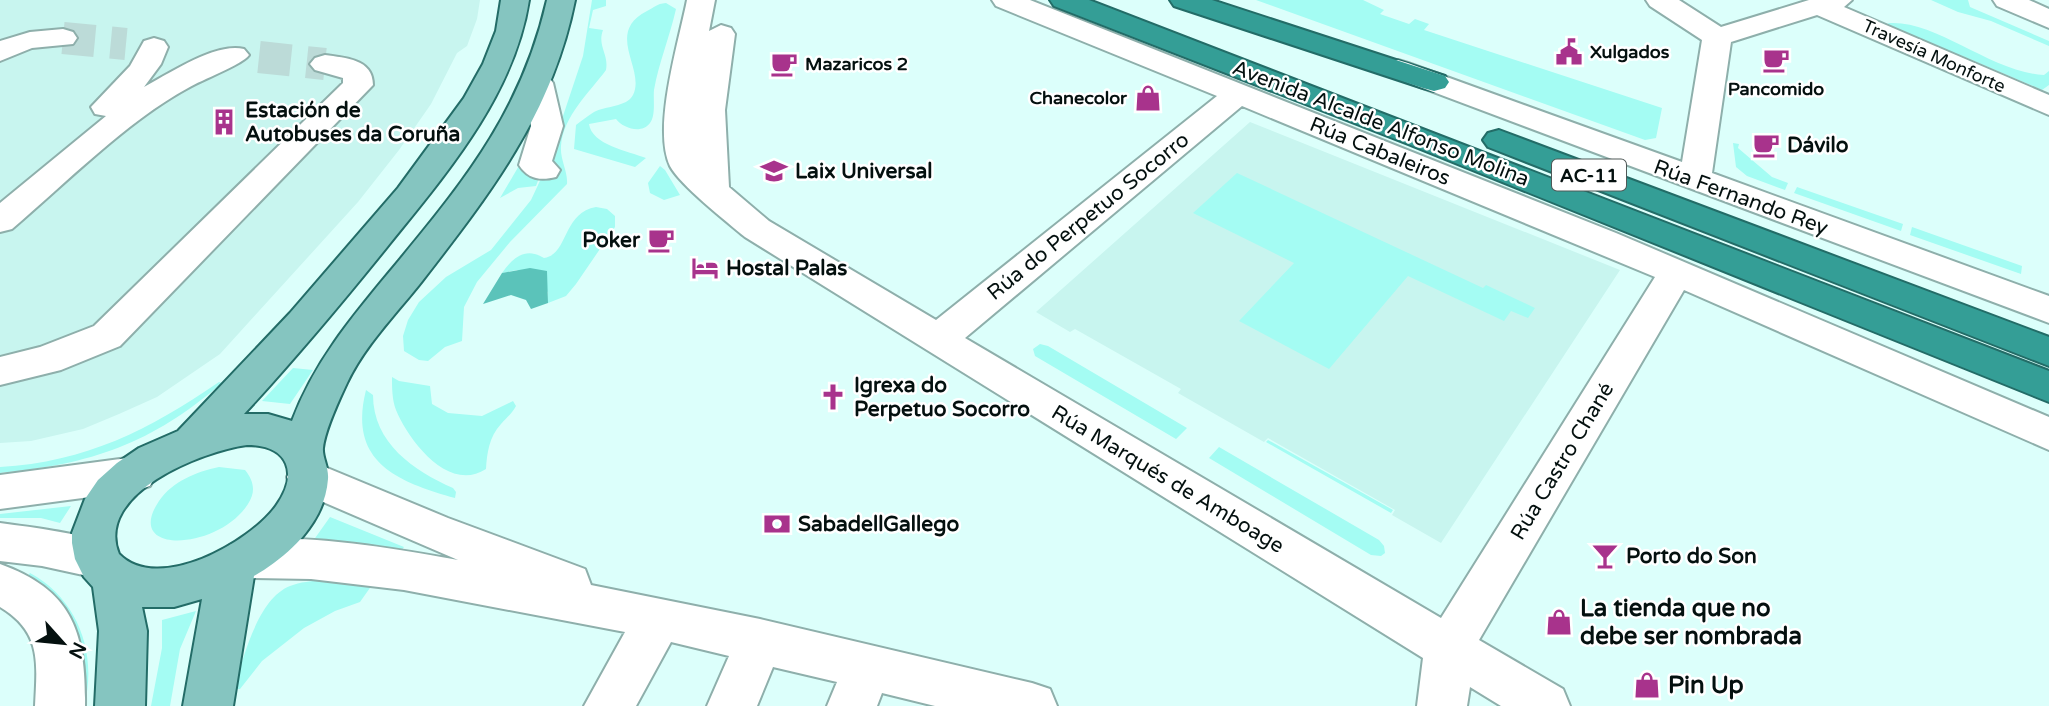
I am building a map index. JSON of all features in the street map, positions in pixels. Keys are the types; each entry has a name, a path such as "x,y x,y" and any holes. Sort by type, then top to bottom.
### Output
{"highway":[{"name":"Avenida Alcalde Alfonso Molina","path":"1064,0 1419,137 2049,387"},
{"name":"Avenida Alcalde Alfonso Molina","path":"1129,0 2049,352"},
{"path":"1184,0 1434,82"}],"main road":[{"path":"193,440 288,342 400,208 440,155 471,110 502,55 514,0"},
{"path":"106,568 141,587 163,587 197,581 240,562 283,529 294,516 318,404 338,364 457,211 503,144 538,83 553,45 561,0"},
{"path":"120,706 123,631 106,568 94,538 100,513 114,494 135,474 170,450 193,440 231,430 261,429 287,436 305,464"},
{"path":"208,706 224,605 240,562"}],"street":[{"name":"Rúa Marqués de Amboage","path":"701,0 680,113 685,164 713,191 757,229 1448,649"},
{"path":"713,191 707,142 712,74 727,0"},
{"name":"Rúa Cabaleiros","path":"1006,0 1676,272"},
{"name":"Rúa Fernando Rey","path":"1212,0 2049,310"},
{"path":"1660,0 1717,37"},
{"path":"2007,0 2049,20"},
{"path":"1717,37 1828,3"},
{"name":"Travesía Monforte","path":"1828,3 2049,107"},
{"path":"0,52 12,45 38,37 63,38"},
{"path":"1695,180 1717,37"},
{"path":"0,192 127,88 149,61 140,45 246,56 206,66 148,97 0,221"},
{"path":"0,371 47,360 107,335 358,85 358,74 345,67 325,64"},
{"path":"538,83 547,126 534,165 544,170"},
{"name":"Rúa do Perpetuo Socorro","path":"938,339 1238,94"},
{"path":"1676,272 2049,434"},
{"name":"Rúa Castro Chané","path":"1448,649 1676,272"},
{"path":"305,464 432,531 659,618"},
{"path":"0,492 135,474"},
{"path":"0,542 106,568"},
{"path":"240,562 311,561 404,570 659,618 760,642 860,686 1032,706"},
{"path":"0,584 32,600 48,617 57,642 61,681 60,706"},
{"path":"609,706 659,618"},
{"path":"732,706 760,642"},
{"path":"1442,706 1446,695 1448,649"},
{"path":"1448,649 1516,706"},
{"path":"1448,649 1545,706"}],"shaded area":[{"name":"Estación de Autobuses da Coruña","path":"0,0 480,0 477,19 467,46 457,53 431,104 399,150 358,202 220,354 157,397 83,429 31,441 0,443"},
{"path":"592,0 606,0 606,6 593,10 589,28 603,30 601,41 606,70 572,115 563,135 561,151 567,184 510,242 477,282 464,307 462,341 445,347 428,361 419,360 404,351 403,336 408,320 419,302 446,277 491,250 531,200 545,170 583,56"},
{"path":"1256,0 1363,0 1384,10 1380,14 1409,24 1415,19 1429,24 1424,30 1662,108 1656,138 1645,140"},
{"path":"1931,0 1968,0 1970,7 2049,41 2049,46 1991,21 1958,12"},
{"path":"666,3 676,9 656,80 652,120 647,126 638,129 628,128 616,119 589,124 597,137 604,142 646,158 635,167 574,149 576,125 594,112 626,102 633,95 636,85 627,40 628,30 635,20 647,11"},
{"path":"1889,23 1926,29 2024,72 2044,75 2049,71 2049,85 2042,90 1960,55 1951,60 1884,26"},
{"path":"1250,122 1620,270 1441,543 1392,515 1395,510 1268,438 1264,442 1178,393 1181,389 1075,329 1070,332 1036,312"},
{"path":"1733,143 1739,144 1738,148 1772,177 1788,183 1785,190 1747,176 1736,167"},
{"path":"520,164 527,175 539,178 536,186 518,188 500,198"},
{"path":"660,166 680,195 664,200 650,193 648,183"},
{"path":"1237,173 1483,288 1486,285 1535,308 1528,318 1511,311 1504,321 1408,276 1329,369 1239,321 1294,263 1193,213"},
{"path":"1797,187 1903,224 1901,231 1794,193"},
{"path":"596,207 607,209 615,216 615,227 566,296 548,303 548,292 517,270 502,273 520,255 531,253 544,258 552,255 577,217"},
{"path":"1912,227 2022,266 2021,274 1910,235"},
{"path":"530,268 547,271 548,303 531,309 526,300 511,295 483,304 502,273"},
{"path":"1040,344 1048,346 1187,428 1176,439 1035,356 1033,349"},
{"path":"293,368 313,370 290,404 262,401"},
{"path":"392,377 399,381 430,386 432,404 448,413 482,416 513,401 516,406 491,440 486,469 472,475 458,474 431,460 410,435 396,410"},
{"path":"219,382 222,383 170,422 119,448 64,464 0,473 0,467 61,458 116,441 167,415"},
{"path":"366,390 373,395 375,412 388,441 411,464 453,488 456,492 455,498 413,484 396,475 370,451 364,434 362,414"},
{"path":"1268,440 1393,510 1391,513 1266,442"},
{"path":"1219,447 1379,540 1385,553 1381,556 1371,555 1209,458"},
{"path":"219,467 245,470 252,482 251,500 234,519 217,531 197,538 163,538 153,531 151,519 159,501 171,488 186,478"},
{"path":"71,506 60,523 41,518 0,518 0,514"},
{"path":"330,517 404,547 401,551 352,543 313,541"},
{"path":"30,573 61,597 80,630 88,667 84,706 26,578"},
{"path":"323,580 372,585 360,602 335,611 304,628 262,661 240,689 233,689 253,631 269,603 290,586"},
{"path":"196,611 180,649 170,706 151,706 162,648 162,620"}],"tunnel":[{"path":"63,38 126,44"},
{"path":"259,57 325,64"}],"place":[{"name":"Xulgados","path":"1569,52"},
{"name":"Pancomido","path":"1776,60"},
{"name":"Mazaricos 2","path":"784,64"},
{"name":"Chanecolor","path":"1148,98"},
{"name":"Estación de Autobuses da Coruña","path":"224,122"},
{"name":"Dávilo","path":"1766,145"},
{"name":"Laix Universal","path":"774,171"},
{"name":"Poker","path":"661,240"},
{"name":"Hostal Palas","path":"705,268"},
{"name":"Igrexa do Perpetuo Socorro","path":"833,397"},
{"name":"SabadellGallego","path":"777,524"},
{"name":"Porto do Son","path":"1605,556"},
{"name":"La tienda que no debe ser nombrada","path":"1559,622"},
{"name":"Pin Up","path":"1647,685"}]}
